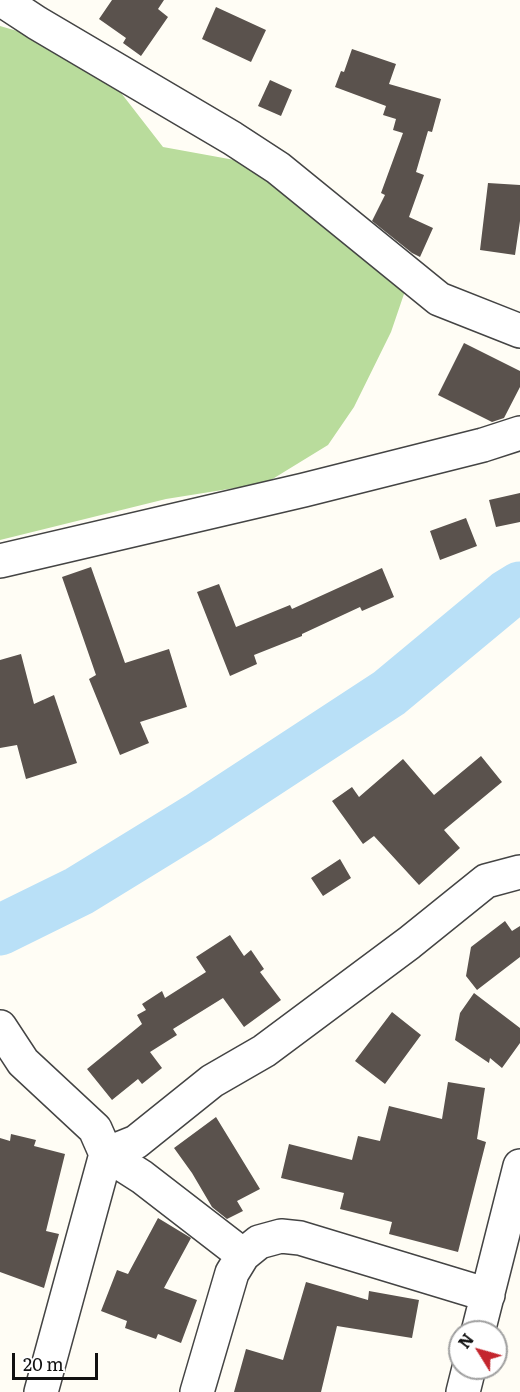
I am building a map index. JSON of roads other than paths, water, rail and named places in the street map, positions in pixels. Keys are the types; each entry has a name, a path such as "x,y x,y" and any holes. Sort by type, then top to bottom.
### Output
{"street":[{"path":"2,0 37,24 232,138 278,168 439,299 520,331"},
{"path":"0,561 304,490 483,445 520,433"},
{"path":"106,1154 136,1142 212,1081 264,1051 385,961 486,881 520,872"},
{"path":"0,1027 23,1062 95,1129 106,1154 142,1177 243,1255"},
{"path":"41,1392 106,1154"},
{"path":"481,1320 520,1166"},
{"path":"197,1392 232,1273 243,1255 259,1242 281,1236 300,1238 488,1295"}],"waterway":[{"path":"0,930 79,891 198,818 389,693 507,595 520,587"}]}
